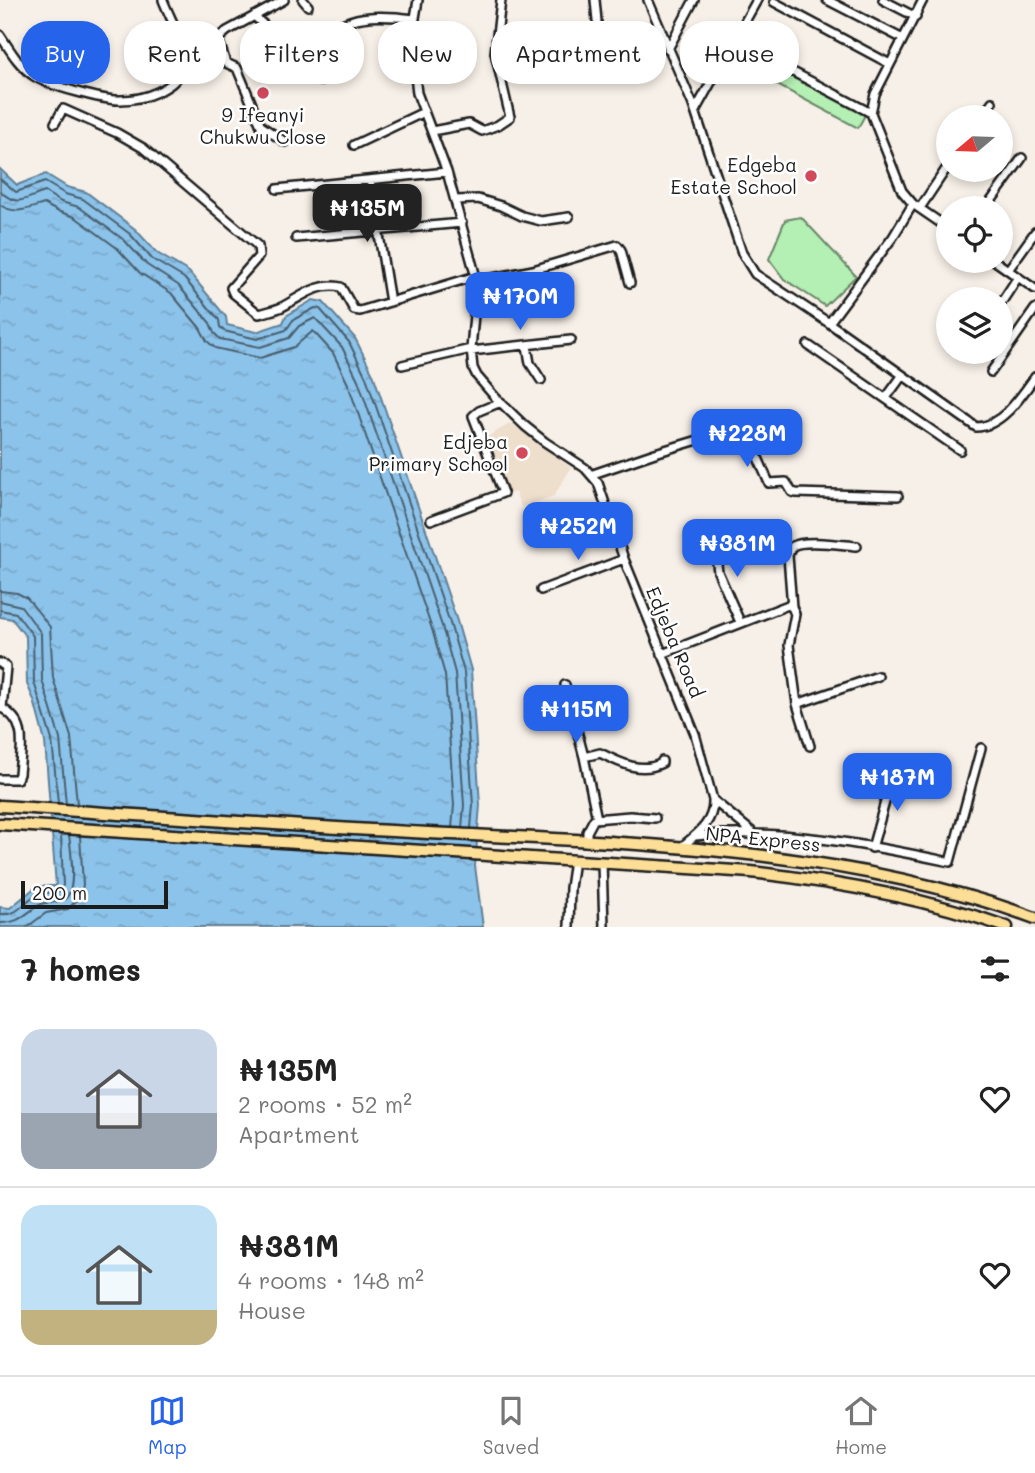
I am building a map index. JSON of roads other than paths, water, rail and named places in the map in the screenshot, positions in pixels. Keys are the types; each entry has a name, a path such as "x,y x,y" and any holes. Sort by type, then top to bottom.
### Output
{"main road":[{"name":"NPA Express","path":"0,806 679,848 784,858 856,869 948,891 1035,918"},
{"name":"NPA Express","path":"0,824 740,871 825,882 922,902 1007,927"}],"street":[{"path":"0,35 17,61 36,78 104,98 118,101 132,99 172,84 183,66 183,51 163,0"},
{"path":"284,0 219,36 218,44 226,62 237,68 261,126 285,142"},
{"path":"418,0 411,42 417,93 447,172 477,279 471,350 473,368 501,402 545,442 593,474 655,453 745,428 769,483 786,482 796,494 898,496"},
{"path":"432,131 469,124 482,131 510,117 495,53 501,0"},
{"path":"595,0 597,21"},
{"path":"648,0 695,111 748,266 765,281 976,427 983,427 1010,408 1035,377"},
{"path":"668,49 694,0"},
{"path":"745,21 757,0"},
{"path":"827,0 904,39"},
{"path":"883,0 916,18"},
{"path":"923,0 916,18 874,94 871,113 902,191 916,206 936,220"},
{"path":"774,2 890,64"},
{"path":"352,21 385,15 415,19"},
{"path":"254,16 260,21"},
{"path":"799,75 871,113"},
{"path":"695,111 710,84"},
{"path":"55,123 63,109 143,148 258,246 259,256 231,288 233,293 259,314 281,307 299,295 333,285 341,287 356,311 477,279 533,271 617,245 621,250 630,284"},
{"path":"354,145 424,112"},
{"path":"995,196 1022,158"},
{"path":"277,189 447,172"},
{"path":"370,180 390,302"},
{"path":"829,323 936,181"},
{"path":"456,200 478,199 541,221 569,218"},
{"path":"296,238 462,223"},
{"path":"1013,263 1035,232"},
{"path":"1012,273 1035,289"},
{"path":"1011,287 1018,277"},
{"path":"991,372 1035,309"},
{"path":"402,365 471,350 571,340"},
{"path":"808,345 960,450"},
{"path":"527,346 530,363 541,380"},
{"path":"886,398 902,376"},
{"path":"431,520 503,493 473,416 501,402"},
{"name":"Edjeba Road","path":"593,474 603,494 624,559 695,734 713,800"},
{"path":"546,537 608,511"},
{"path":"714,541 718,572 740,622"},
{"path":"810,747 797,704 789,645 795,614 792,607 788,556 795,545 815,543 857,546"},
{"path":"541,590 624,559"},
{"path":"662,654 740,622 788,605 792,607"},
{"path":"0,663 6,667 1,707 16,720 21,732 17,779 0,779"},
{"path":"797,704 878,676"},
{"path":"565,685 597,819"},
{"path":"694,836 753,833 872,848 950,863 981,748"},
{"path":"584,757 600,753 624,765 650,768 662,761"},
{"path":"872,848 894,770"},
{"path":"713,800 753,833"},
{"path":"679,848 710,821 714,811 713,800"},
{"path":"587,842 587,832 594,819 630,816 655,818"},
{"path":"569,927 574,860"},
{"path":"602,862 604,927"}],"water":[{"path":"0,169 17,185 46,174 67,187 86,192 135,229 157,253 189,272 226,317 227,325 256,332 283,323 286,316 313,300 323,302 355,338 373,374 457,621 471,670 480,805 475,866 483,927 0,927 0,907 10,908 37,886 56,886 45,742 27,684 26,637 12,619 0,617"}],"place":[{"name":"9 Ifeanyi Chukwu Close","path":"263,93"},
{"name":"Edgeba Estate School","path":"811,176"},
{"name":"Edjeba Primary School","path":"522,453"}]}
